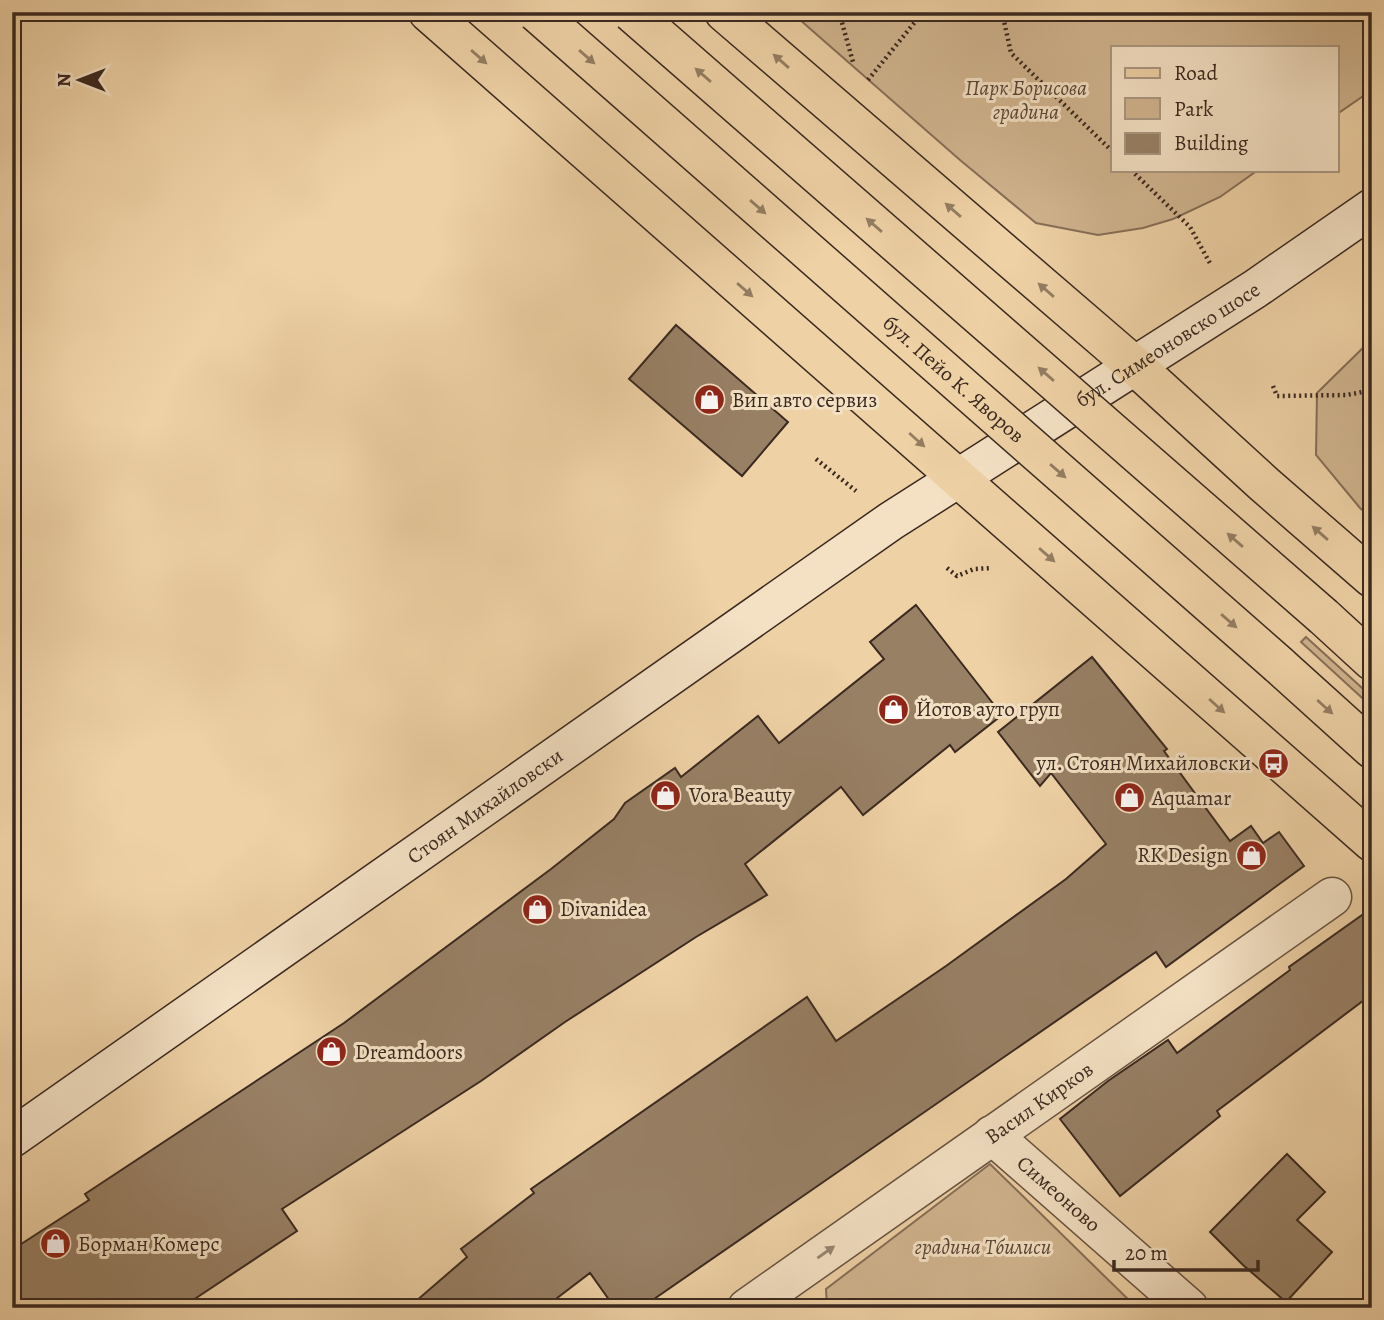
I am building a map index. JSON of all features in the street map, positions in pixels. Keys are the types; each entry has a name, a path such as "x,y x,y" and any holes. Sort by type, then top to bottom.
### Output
{"main road":[{"path":"428,12 1372,842"},
{"name":"бул. Пейо К. Яворов","path":"536,12 1372,749"},
{"path":"631,12 1372,661"},
{"path":"724,12 1135,366 1372,578"}],"street":[{"name":"бул. Симеоновско шосе","path":"959,478 1255,289 1372,208"},
{"name":"Стоян Михайловски","path":"12,1138 891,521 959,478"},
{"name":"Васил Кирков","path":"747,1308 1332,897"},
{"name":"Симеоново","path":"992,1135 1189,1308"}],"path":[{"path":"839,12 853,64"},
{"path":"860,89 923,12"},
{"path":"1002,12 1011,53 1111,150"},
{"path":"1133,172 1190,227 1213,269"},
{"path":"1273,386 1278,396 1347,395 1372,390"},
{"path":"816,458 856,491"},
{"path":"947,568 957,576 974,569 998,567"}],"green space":[{"name":"Парк Борисова градина","path":"791,12 1372,12 1372,90 1338,113 1338,46 1111,46 1111,172 1255,172 1220,197 1173,219 1143,228 1098,235 1036,223"},
{"path":"1372,339 1372,518 1360,508 1316,455 1317,393"},
{"path":"1306,637 1372,697 1372,707 1301,642"},
{"name":"градина Тбилиси","path":"990,1164 1137,1308 827,1308 826,1289"}],"building":[{"name":"Вип авто сервиз","path":"676,325 788,422 742,476 629,379"},
{"path":"916,605 1002,715 955,752 950,745 863,815 841,787 745,864 767,895 696,937 565,1022 481,1081 282,1209 297,1231 181,1308 12,1308 12,1250 89,1200 85,1194 344,1023 551,869 614,819 625,803 675,768 681,777 758,716 779,743 884,659 870,642"},
{"path":"1092,657 1167,749 1164,751 1230,841 1251,826 1263,843 1279,832 1304,866 1166,967 1156,952 641,1308 615,1308 590,1273 544,1308 408,1308 467,1257 461,1249 534,1193 531,1189 807,997 836,1041 1066,879 1106,844 1051,773 1040,786 998,732"},
{"path":"1372,908 1372,994 1217,1111 1220,1116 1120,1196 1060,1119 1108,1081 1168,1040 1177,1053 1290,970 1289,967"},
{"path":"1287,1154 1325,1192 1297,1220 1332,1252 1286,1302 1210,1232"}],"place":[{"name":"Вип авто сервиз","path":"709,400"},
{"name":"Йотов ауто груп","path":"893,709"},
{"name":"ул. Стоян Михайловски","path":"1274,763"},
{"name":"Vora Beauty","path":"666,795"},
{"name":"Aquamar","path":"1129,798"},
{"name":"RK Design","path":"1251,855"},
{"name":"Divanidea","path":"537,909"},
{"name":"Dreamdoors","path":"332,1052"},
{"name":"Борман Комерс","path":"55,1244"}]}
